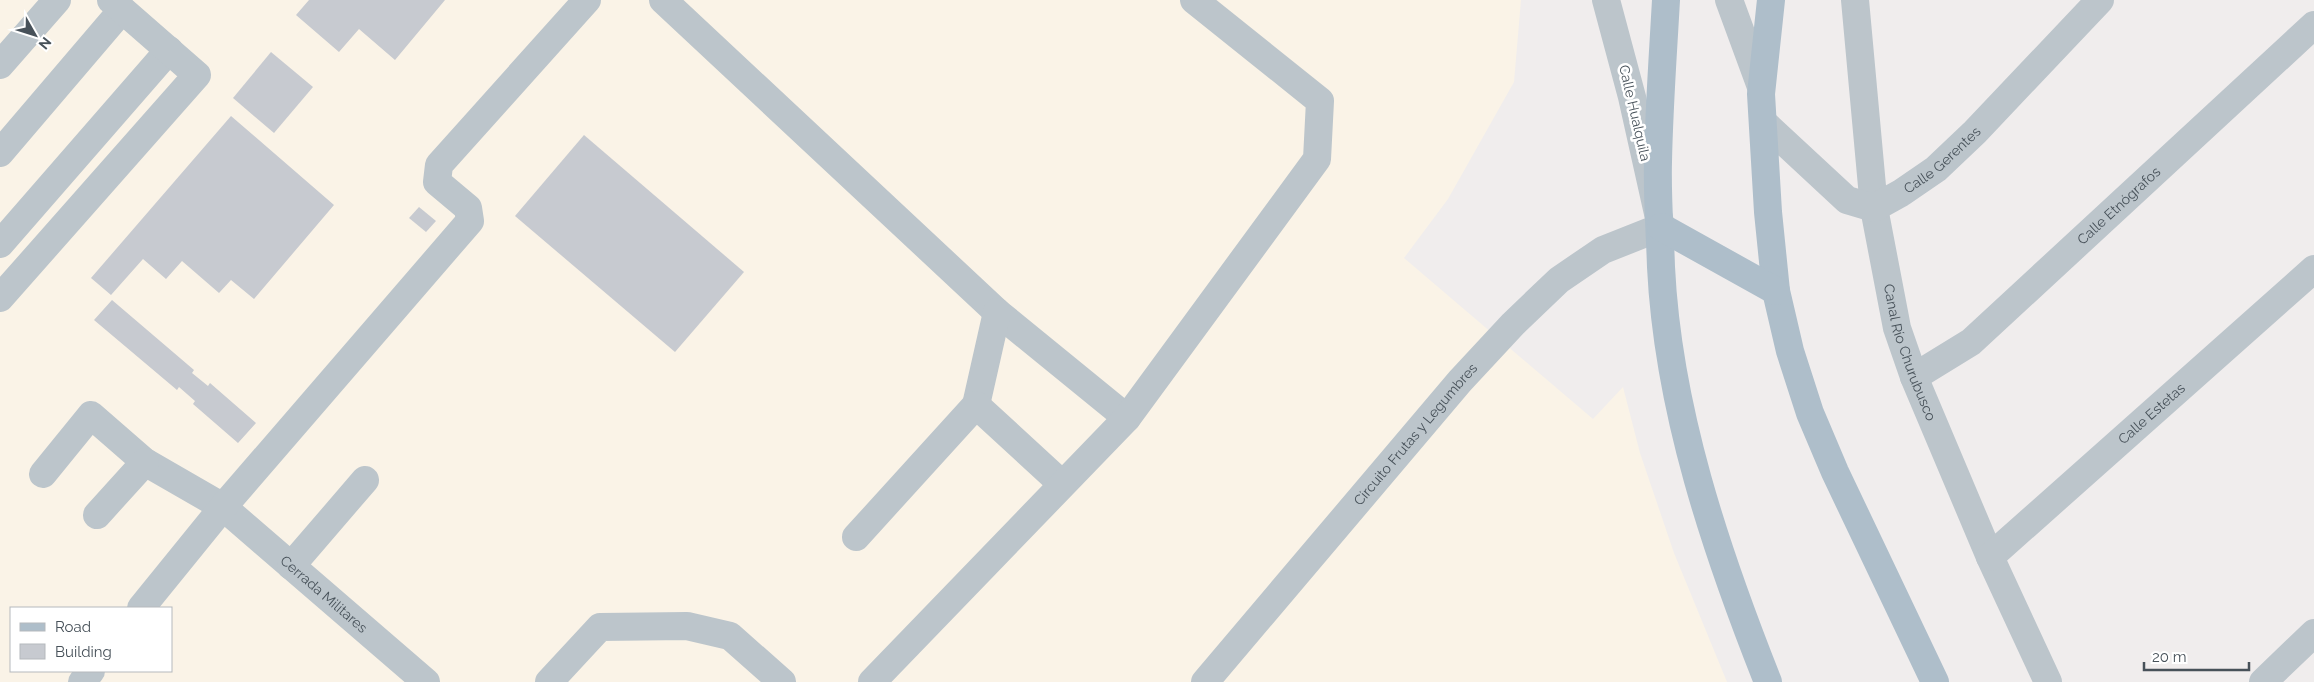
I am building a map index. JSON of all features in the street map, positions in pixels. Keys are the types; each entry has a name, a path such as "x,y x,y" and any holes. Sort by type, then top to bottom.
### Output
{"main road":[{"path":"1666,0 1658,163 1661,268 1666,320 1674,373 1685,425 1721,555 1768,682"},
{"path":"1771,0 1761,88 1768,212 1776,291 1790,351 1817,430 1835,472 1936,682"},
{"path":"1661,227 1776,291"}],"street":[{"path":"0,65 57,0"},
{"path":"142,607 223,507 470,221 468,208 437,182 439,165 586,0"},
{"path":"663,0 997,312 1127,418"},
{"path":"872,682 1127,418 1317,159 1320,101 1194,0"},
{"name":"Calle Hualquila","path":"1606,0 1632,97 1661,227"},
{"path":"1729,0 1761,88"},
{"name":"Canal Río Churubusco","path":"1855,0 1874,208 1897,328 1914,377 1990,557 2048,682"},
{"name":"Calle Gerentes","path":"1874,208 1901,193 1936,169 1975,132 2100,0"},
{"path":"0,153 117,5 197,75 0,298"},
{"name":"Calle Etnógrafos","path":"1914,377 1971,342 2314,25"},
{"path":"0,244 169,50"},
{"path":"1764,123 1847,200 1874,208"},
{"name":"Circuito Frutas y Legumbres","path":"1205,682 1454,388 1513,324 1559,280 1603,250 1661,227"},
{"name":"Calle Estetas","path":"1990,557 2314,269"},
{"path":"856,537 976,405 997,312"},
{"path":"976,405 1062,484"},
{"name":"Cerrada Militares","path":"43,474 91,415 145,462 223,507 426,682"},
{"path":"97,515 145,462"},
{"path":"291,566 365,480"},
{"path":"549,682 600,627 687,626 730,636 782,682"},
{"path":"2263,682 2314,633"},
{"path":"82,682 90,672"}],"shaded area":[{"path":"0,0 1521,0 1514,82 1448,199 1404,258 1593,419 1623,387 1640,453 1674,553 1727,682 0,682"}],"building":[{"path":"309,0 445,0 395,60 359,29 339,52 296,15"},
{"path":"271,52 313,87 274,133 233,98"},
{"path":"231,116 334,205 254,299 231,280 219,293 182,261 166,279 143,259 111,295 91,278"},
{"path":"584,135 744,272 675,352 515,216"},
{"path":"419,207 436,221 426,232 409,218"},
{"path":"112,300 194,370 192,373 208,386 210,383 256,423 238,443 193,404 195,401 179,387 177,390 94,320"}]}
